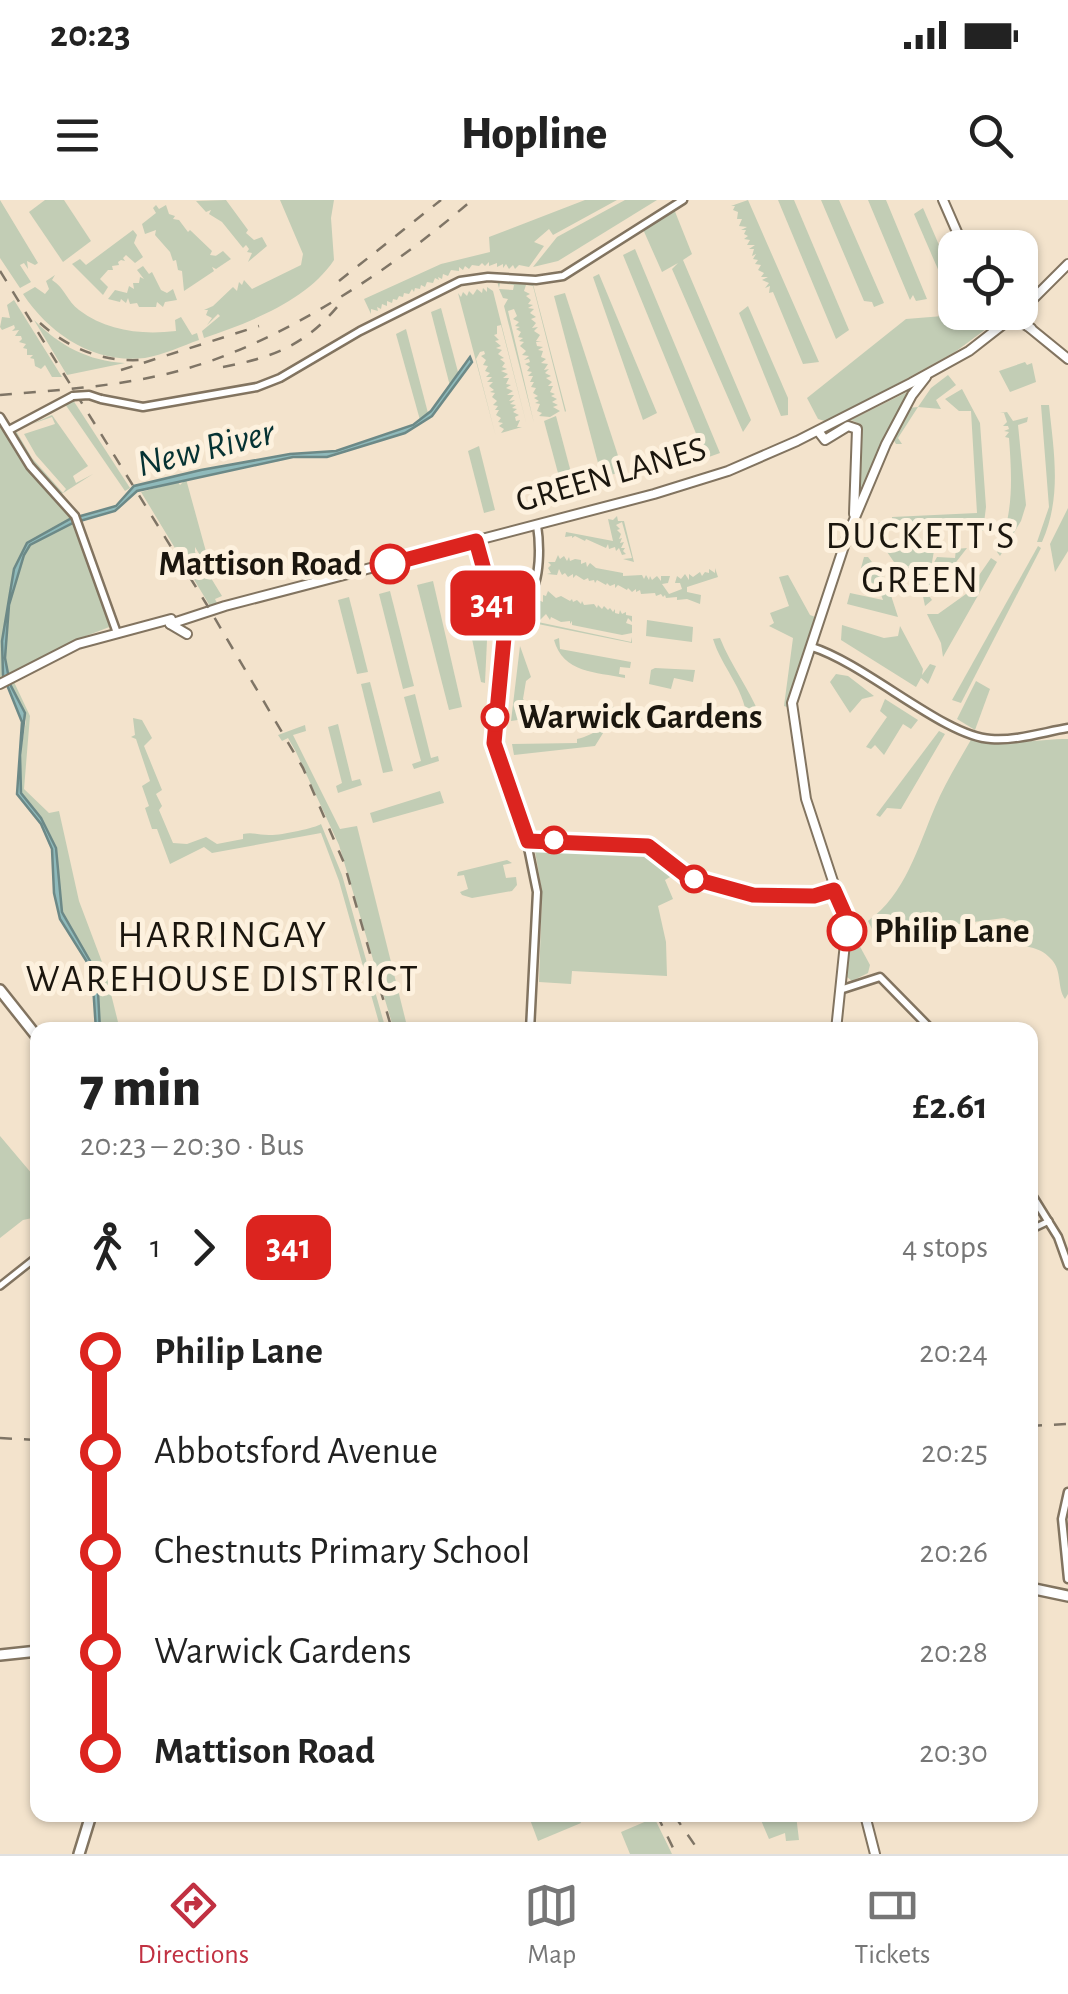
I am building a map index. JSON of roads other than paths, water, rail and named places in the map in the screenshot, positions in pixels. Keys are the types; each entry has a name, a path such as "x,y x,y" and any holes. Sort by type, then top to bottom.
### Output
{"highway":[{"path":"0,990 30,1028"},
{"path":"0,998 30,1036"},
{"path":"1038,1589 1068,1593"},
{"path":"0,1655 30,1652"},
{"path":"78,1854 89,1822"}],"main road":[{"path":"8,430 62,401 86,395 127,406 143,406 257,387 465,279 536,280 566,274 683,200"},
{"path":"943,200 956,230"},
{"name":"GREEN LANES","path":"1038,292 1064,267"},
{"name":"GREEN LANES","path":"4,682 68,649 117,634 704,480 822,429 974,348 994,330"},
{"path":"1033,330 1068,359"},
{"path":"837,1022 848,924 808,809 791,714 793,695 858,501 912,395 933,371"},
{"path":"911,383 912,395"},
{"path":"0,417 30,466 76,520 117,634"},
{"path":"822,429 825,440 848,426 858,432 858,501"},
{"path":"530,1022 536,882 520,813 494,743 505,627 534,587 537,525"},
{"path":"168,623 187,634"},
{"path":"812,647 847,660 971,734 994,740 1068,730"},
{"path":"843,989 852,989 878,976 924,1022"},
{"path":"1038,1204 1068,1265"},
{"path":"1068,1492 1062,1516 1068,1579"},
{"path":"866,1822 875,1854"}],"street":[{"path":"476,541 498,620 505,627"},
{"path":"1038,1226 1049,1221"},
{"path":"0,1286 30,1262"}],"water":[{"path":"470,357 472,362 432,416 405,433 327,457 293,457 137,491 115,511 73,523 30,545 24,555 9,605 5,658 10,684 25,713 21,793 41,818 56,848 62,912 97,973 100,1022 95,1022 92,970 60,919 54,893 52,849 41,824 17,794 22,722 3,675 2,641 14,569 27,543 70,519 116,506 134,486 290,454 336,451 413,425 431,411"}],"railway":[{"path":"339,281 441,200"},
{"path":"0,395 138,380 182,370 259,341 373,276 472,200"},
{"path":"0,271 303,768 344,863 390,1022"},
{"path":"223,367 290,346 317,328 342,301"},
{"path":"40,323 86,352 112,359 140,360"},
{"path":"121,370 259,326"},
{"path":"1038,1426 1068,1424"},
{"path":"0,1438 30,1440"},
{"path":"660,1822 676,1854"},
{"path":"679,1822 701,1854"}],"place":[{"name":"Mattison Road","path":"390,564"},
{"name":"Warwick Gardens","path":"495,717"},
{"name":"Philip Lane","path":"847,931"}],"district":[{"name":"DUCKETT'S GREEN","path":"921,559"},
{"name":"HARRINGAY WAREHOUSE DISTRICT","path":"223,958"}],"water label":[{"name":"New River","path":"206,449"}]}
